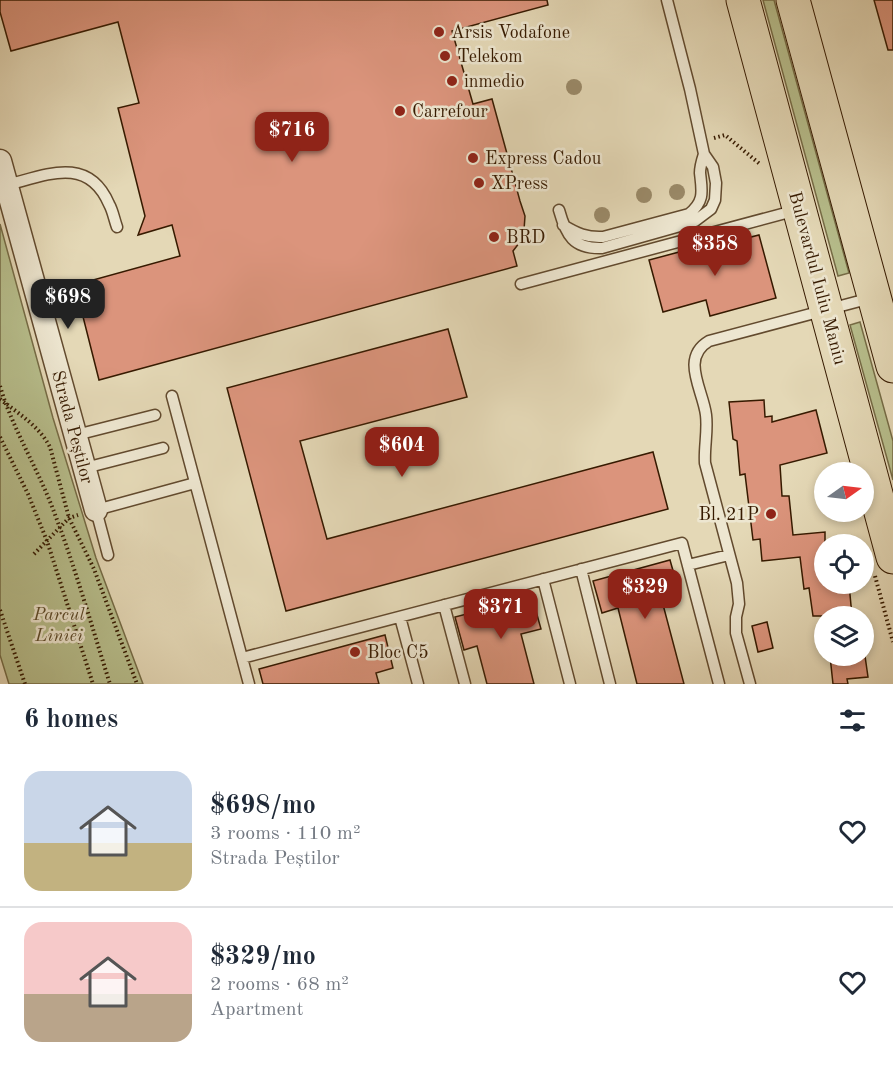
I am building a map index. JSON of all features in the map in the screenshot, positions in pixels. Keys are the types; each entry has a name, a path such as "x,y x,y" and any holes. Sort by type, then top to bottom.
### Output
{"main road":[{"name":"Bulevardul Iuliu Maniu","path":"743,0 893,557"},
{"path":"794,0 893,366"}],"street":[{"name":"Strada Peștilor","path":"0,160 96,510"}],"lane":[{"path":"559,210 570,238 591,248 602,248 695,221 711,209 715,200 716,183 712,167 704,154 667,0"},
{"path":"563,225 593,238 689,214 700,201 702,189 700,170 704,154"},
{"path":"7,185 51,173 77,173 88,177 101,190 109,203 117,227"},
{"path":"522,284 799,210"},
{"path":"750,684 736,633 739,594 705,463 706,417 694,367 696,353 708,341 874,297"},
{"path":"172,396 249,684"},
{"path":"76,435 155,415"},
{"path":"85,468 163,448"},
{"path":"96,510 195,483"},
{"name":"Strada Peștilor","path":"96,510 108,555"},
{"path":"242,658 682,543 719,684"},
{"path":"688,566 729,555"},
{"path":"580,569 610,684"},
{"path":"543,579 570,684"},
{"path":"444,605 465,684"},
{"path":"400,616 418,684"}],"path":[{"path":"724,135 765,168"},
{"path":"0,386 5,403 60,528 110,684"},
{"path":"0,399 45,437 55,461 69,518 94,569 137,684"},
{"path":"0,437 28,494 47,541 93,684"},
{"path":"34,554 69,518 96,510"},
{"path":"0,610 25,684"}],"green space":[{"path":"763,0 774,0 849,273 838,276"},
{"name":"Parcul Liniei","path":"0,224 53,418 96,558 143,684 9,684 0,655"},
{"path":"860,322 893,441 893,480 850,325"}],"building":[{"path":"0,0 547,0 548,5 452,31 473,104 492,99 525,216 520,242 513,251 517,266 99,380 75,285 180,256 172,225 138,235 145,216 118,108 139,103 118,22 11,51 0,12"},
{"path":"874,0 893,0 893,50 888,50"},
{"path":"759,235 776,298 710,316 706,300 663,312 649,260 683,251 684,254"},
{"path":"448,329 467,397 300,441 327,539 653,452 668,509 286,611 227,388"},
{"name":"Bl. 21P","path":"764,400 765,417 772,416 772,422 816,410 827,453 780,465 782,496 789,496 793,535 825,532 825,534 814,534 814,594 850,594 851,606 814,606 813,616 809,588 804,589 800,557 762,561 760,539 753,540 745,474 740,475 737,441 733,439 729,402"},
{"path":"670,560 679,592 661,597 684,684 637,684 618,608 602,613 593,581"},
{"path":"532,597 541,629 521,634 534,684 487,684 477,646 464,650 455,617"},
{"path":"767,622 773,648 758,652 752,626"},
{"name":"Bloc C5","path":"385,635 393,668 376,673 379,684 263,684 259,669"},
{"path":"831,666 866,666 868,677 847,679 848,684 833,684"}],"place":[{"name":"Arsis Vodafone","path":"439,32"},
{"name":"Telekom","path":"445,56"},
{"name":"inmedio","path":"452,81"},
{"name":"Carrefour","path":"400,111"},
{"name":"Express Cadou","path":"473,158"},
{"name":"XPress","path":"479,183"},
{"name":"BRD","path":"494,237"},
{"name":"Bl. 21P","path":"771,514"},
{"name":"Bloc C5","path":"355,652"}]}
